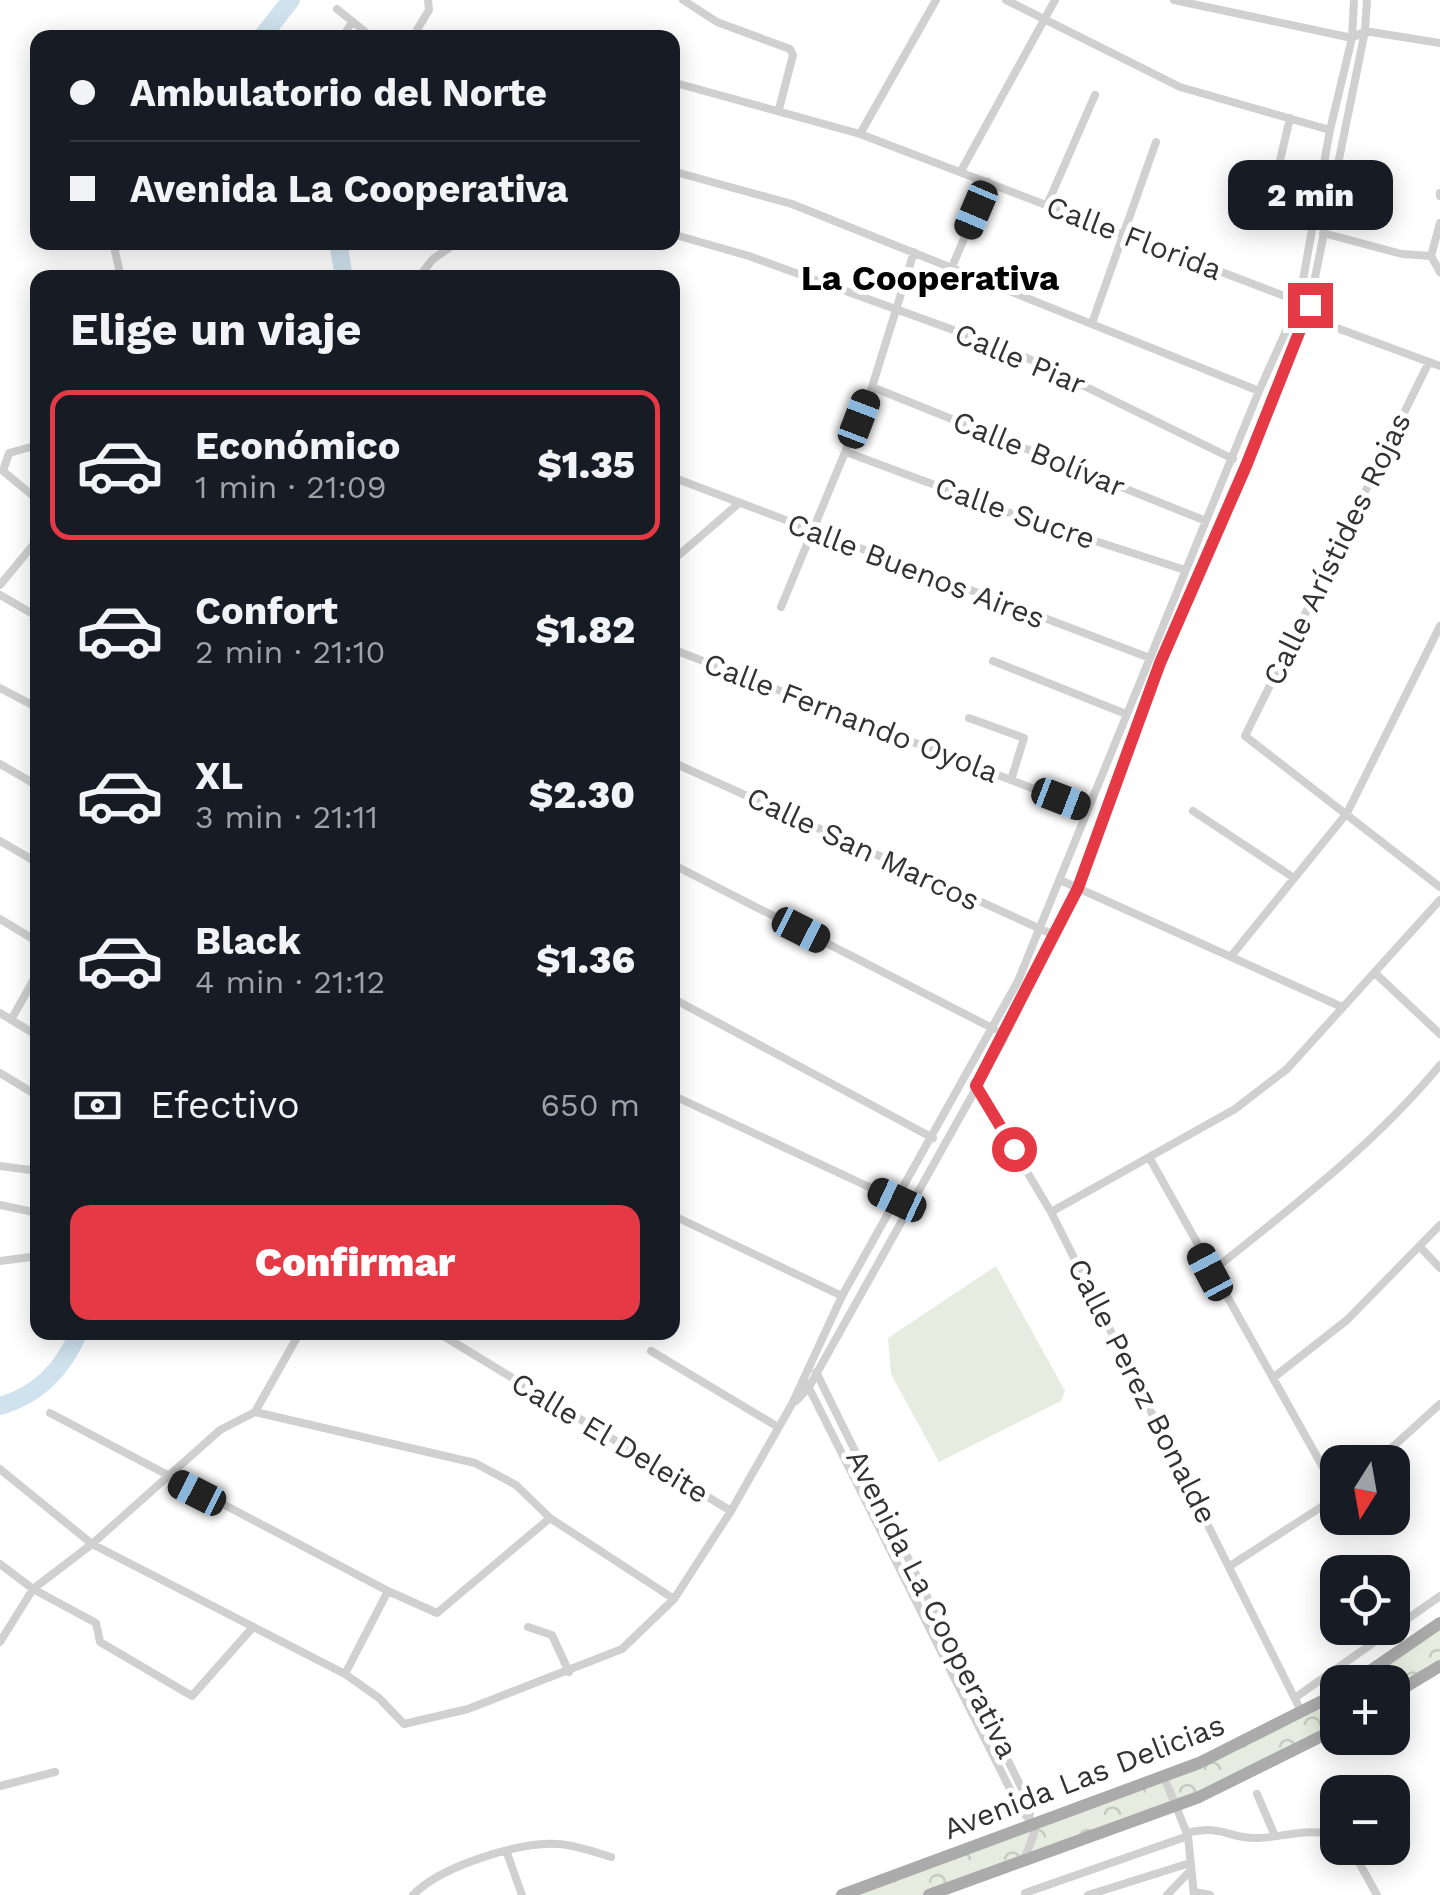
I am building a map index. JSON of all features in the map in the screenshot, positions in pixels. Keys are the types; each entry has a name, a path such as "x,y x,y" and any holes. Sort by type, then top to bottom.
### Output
{"main road":[{"path":"1379,1665 1440,1623"},
{"path":"1410,1684 1440,1666"},
{"name":"Avenida Las Delicias","path":"842,1895 1164,1777 1320,1704"},
{"name":"Avenida Las Delicias","path":"928,1895 1175,1806 1320,1737"}],"street":[{"path":"683,0 717,22 790,49 793,55 778,108"},
{"path":"860,134 936,0"},
{"path":"1006,0 1180,87 1330,130"},
{"path":"962,171 1055,0"},
{"path":"1174,0 1352,38 1365,31 1440,43"},
{"path":"792,1404 809,1386 945,1142 1078,888 1160,663 1307,316 1304,303 1330,130 1352,38 1354,0"},
{"path":"0,1469 92,1544 345,1674 379,1698 404,1724 468,1708 622,1649 674,1599 731,1512 792,1404 842,1296 994,1030 1040,929 1259,391 1304,303 1324,232 1365,31 1367,0"},
{"path":"416,30 429,2"},
{"path":"337,9 363,30"},
{"path":"347,30 352,22"},
{"name":"Calle Florida","path":"680,84 778,108 860,134 1304,303"},
{"path":"1047,205 1096,95"},
{"path":"1273,190 1290,118"},
{"path":"1092,322 1125,235 1123,225 1156,142"},
{"path":"680,173 792,204 1259,391"},
{"path":"952,267 988,182"},
{"path":"1440,223 1431,256 1440,272"},
{"path":"1324,232 1402,254 1431,256"},
{"name":"Calle Piar","path":"680,237 896,308 1016,353 1246,466"},
{"path":"424,270 446,250"},
{"path":"781,607 872,387 914,252"},
{"path":"1307,316 1440,366"},
{"name":"Calle Arístides Rojas","path":"1347,813 1245,736 1429,362"},
{"name":"Calle Bolívar","path":"872,387 1206,521"},
{"path":"30,447 8,453 3,471 30,493"},
{"name":"Calle Sucre","path":"846,452 1018,516 1185,570"},
{"name":"Calle Buenos Aires","path":"680,481 1160,663"},
{"path":"680,555 738,504"},
{"path":"0,585 30,549"},
{"path":"0,595 30,612"},
{"path":"1232,955 1347,813 1440,626"},
{"name":"Calle Fernando Oyola","path":"680,652 1086,809"},
{"path":"993,661 1126,714"},
{"path":"0,688 30,704"},
{"path":"970,718 1024,738 1011,780"},
{"path":"0,764 30,781"},
{"name":"Calle San Marcos","path":"680,766 1054,935"},
{"path":"1193,811 1294,878"},
{"path":"1347,813 1440,887"},
{"path":"0,841 30,858"},
{"path":"680,868 994,1030"},
{"path":"1060,880 1342,1007"},
{"path":"1051,1212 1235,1109 1274,1079 1376,974 1440,900"},
{"path":"0,919 30,937"},
{"path":"1376,974 1440,1034"},
{"path":"11,1020 30,986"},
{"path":"680,1002 945,1142"},
{"path":"0,1013 30,1031"},
{"path":"1210,1272 1354,1156 1408,1104 1440,1065"},
{"path":"0,1073 30,1091"},
{"name":"Calle Perez Bonalde","path":"968,1075 1051,1212 1303,1714"},
{"path":"680,1099 897,1200"},
{"path":"1149,1157 1320,1463"},
{"path":"0,1166 30,1170"},
{"path":"0,1205 30,1211"},
{"path":"680,1219 842,1296"},
{"path":"1273,1378 1347,1320 1440,1225"},
{"path":"1421,1248 1440,1268"},
{"path":"0,1262 30,1257"},
{"path":"0,1642 33,1590 92,1544 220,1430 254,1412 295,1340"},
{"name":"Calle El Deleite","path":"450,1340 731,1512"},
{"path":"651,1351 778,1428"},
{"name":"Avenida La Cooperativa","path":"810,1362 1001,1738 1032,1807 1031,1826"},
{"name":"Avenida La Cooperativa","path":"802,1376 1020,1811 1031,1826"},
{"path":"1395,1445 1440,1404"},
{"path":"254,1412 474,1463 516,1485 550,1518 674,1599"},
{"path":"50,1413 388,1592 437,1613 550,1518"},
{"path":"1230,1566 1320,1507"},
{"path":"0,1564 33,1590 96,1623 100,1642 192,1696 254,1627"},
{"path":"345,1674 388,1592"},
{"path":"1296,1698 1440,1596"},
{"path":"528,1628 552,1634 570,1672"},
{"path":"0,1786 54,1772"},
{"path":"1164,1777 1188,1835 1194,1894 1210,1895"},
{"path":"1257,1794 1275,1836"},
{"path":"1024,1860 1031,1826 1058,1847"},
{"path":"1024,1894 1216,1828 1251,1838 1320,1833"},
{"path":"413,1895 471,1861 507,1853 560,1844 611,1858"},
{"path":"507,1853 522,1895"},
{"path":"1360,1865 1377,1895"},
{"path":"1088,1895 1190,1867"},
{"path":"1166,1895 1190,1867"}],"green space":[{"path":"996,1266 1065,1391 1061,1401 939,1462 891,1374 888,1338"},
{"path":"1440,1623 1440,1666 1410,1685 1410,1665 1379,1665"},
{"path":"1320,1701 1320,1736 1199,1797 929,1895 843,1895 1164,1777"}],"waterway":[{"path":"267,30 291,0"},
{"path":"339,250 343,270"},
{"path":"0,1406 38,1388 57,1369 75,1340"}],"district":[{"name":"La Cooperativa","path":"930,278"}],"route":[{"path":"1014,1149 976,1086 1078,888 1160,663 1246,466 1310,305"}]}
